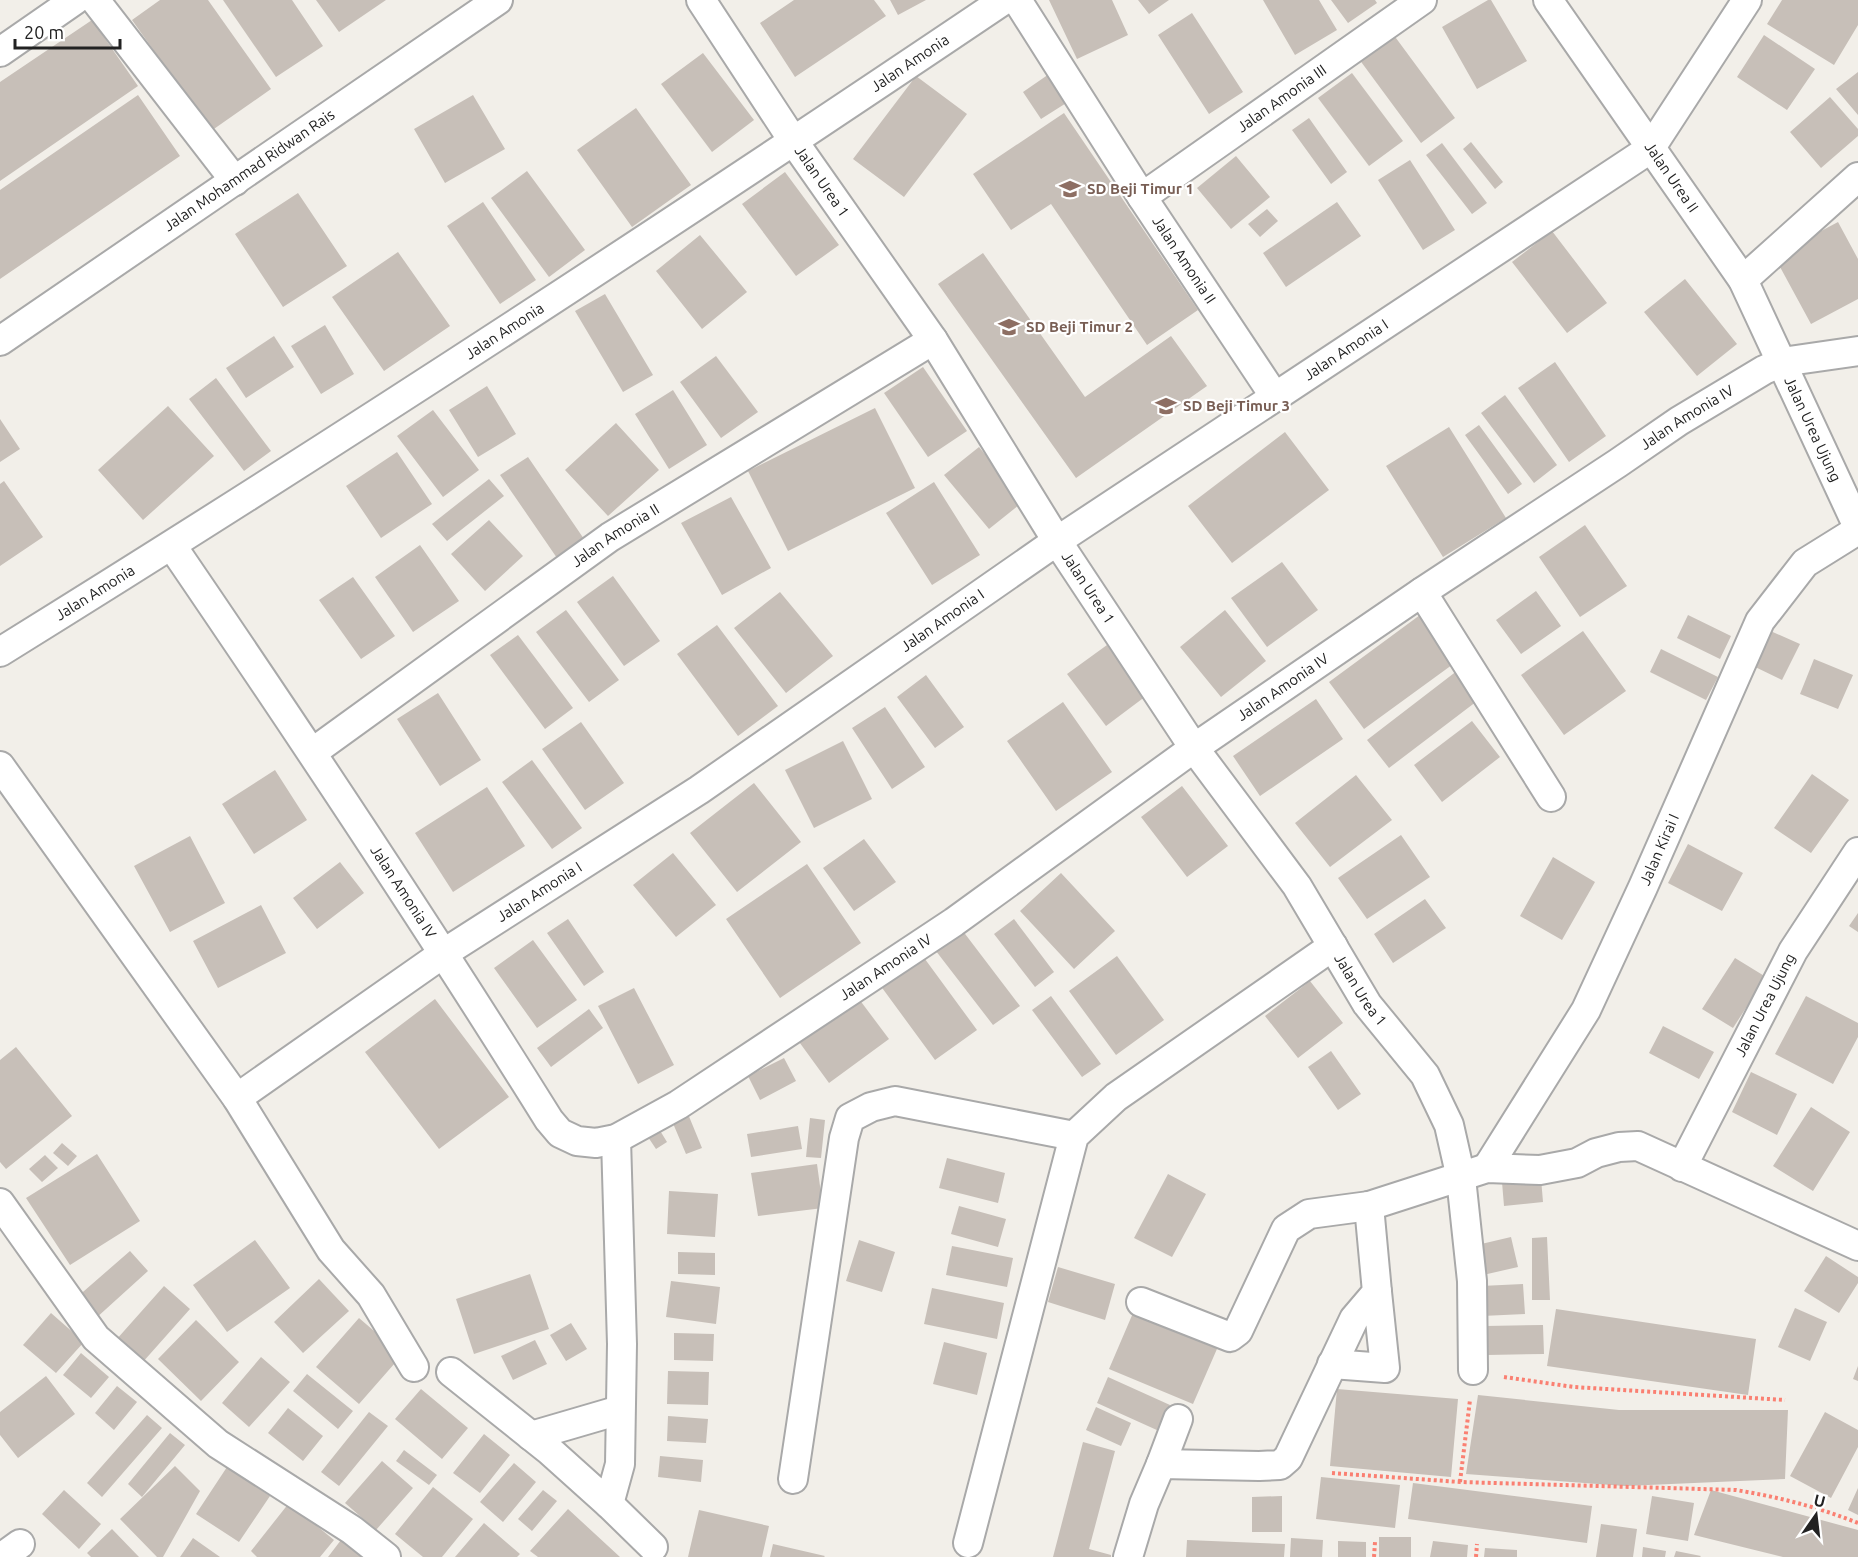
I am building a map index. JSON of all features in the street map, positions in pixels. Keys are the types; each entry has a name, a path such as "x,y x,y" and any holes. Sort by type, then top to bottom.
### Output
{"street":[{"path":"0,52 75,0"},
{"path":"95,0 235,181"},
{"name":"Jalan Mohammad Ridwan Rais","path":"0,341 498,0"},
{"name":"Jalan Urea 1","path":"700,0 794,142 933,340 1057,541 1194,748 1297,886 1367,1004 1425,1075 1474,1173 1473,1370"},
{"name":"Jalan Amonia","path":"0,652 172,546 794,142 1004,0"},
{"name":"Jalan Amonia II","path":"1017,0 1142,197 1275,397"},
{"name":"Jalan Amonia III","path":"1142,197 1422,0"},
{"name":"Jalan Urea II","path":"1548,0 1743,280 1782,362"},
{"path":"1650,149 1747,0"},
{"name":"Jalan Amonia I","path":"237,1098 444,953 699,790 1057,541 1650,149"},
{"path":"1743,280 1858,177"},
{"name":"Jalan Amonia II","path":"313,752 610,537 933,340"},
{"name":"Jalan Amonia IV","path":"172,546 313,752 549,1120 560,1133 577,1141 596,1143 616,1140 678,1105 954,922 1194,748 1422,592 1679,421 1764,370 1782,362 1858,351"},
{"name":"Jalan Urea Ujung","path":"1782,362 1852,533"},
{"name":"Jalan Kirai I","path":"1474,1173 1586,1010 1643,887 1760,621 1805,563 1852,533"},
{"path":"1422,592 1551,797"},
{"path":"0,766 237,1098 331,1250 371,1295 414,1367"},
{"name":"Jalan Urea Ujung","path":"1682,1167 1793,951 1858,852"},
{"path":"968,1543 1074,1136 1116,1097 1333,946"},
{"path":"793,1479 844,1138 849,1118 871,1107 895,1101 1074,1136"},
{"path":"609,1504 620,1464 622,1344 616,1140"},
{"path":"1141,1302 1230,1337 1238,1331 1286,1229 1309,1214 1369,1206 1474,1173 1540,1170 1577,1163 1596,1153 1619,1147 1638,1146 1858,1246"},
{"path":"0,1203 96,1338 218,1444 352,1530 386,1557"},
{"path":"1332,1364 1385,1368 1369,1206"},
{"path":"1161,1464 1280,1465 1288,1458 1354,1319 1377,1292"},
{"path":"451,1372 531,1436 609,1504 653,1547"},
{"path":"531,1436 620,1410"},
{"path":"1128,1557 1144,1504 1178,1419"}],"path":[{"path":"1460,1482 1473,1370 1514,1379 1574,1387 1785,1400"},
{"path":"1332,1473 1460,1482 1736,1490 1809,1505 1858,1523"},
{"path":"1374,1557 1375,1542"},
{"path":"1476,1557 1477,1544"}],"building":[{"path":"160,0 208,0 271,89 211,131 132,20"},
{"path":"223,0 292,0 323,46 276,77"},
{"path":"316,0 386,0 339,32"},
{"path":"794,0 874,0 886,16 795,77 760,23"},
{"path":"890,0 926,0 898,15"},
{"path":"1049,0 1112,0 1128,35 1077,59"},
{"path":"1138,0 1169,0 1149,14"},
{"path":"1263,0 1319,0 1337,30 1295,55"},
{"path":"1331,0 1375,0 1377,3 1348,23"},
{"path":"1491,0 1527,61 1477,89 1442,27"},
{"path":"1782,0 1858,0 1858,25 1834,65 1767,24"},
{"path":"1192,13 1243,92 1209,114 1158,35"},
{"path":"92,20 138,86 0,181 0,82"},
{"path":"1393,34 1455,118 1421,143 1359,59"},
{"path":"1764,35 1815,69 1787,110 1737,77"},
{"path":"703,53 754,120 712,152 661,84"},
{"path":"1052,72 1071,100 1041,119 1023,92"},
{"path":"1858,72 1858,115 1836,89"},
{"path":"1352,73 1403,141 1369,166 1318,98"},
{"path":"916,76 967,114 904,197 853,159"},
{"path":"138,95 180,156 0,279 0,190"},
{"path":"473,95 505,149 445,183 414,129"},
{"path":"1830,97 1858,129 1858,136 1821,168 1790,132"},
{"path":"636,108 691,185 632,227 577,150"},
{"path":"1064,113 1198,310 1147,345 1051,204 1011,230 973,174"},
{"path":"1309,118 1347,172 1331,184 1292,130"},
{"path":"1471,142 1503,182 1495,189 1463,149"},
{"path":"1442,143 1487,203 1472,214 1426,155"},
{"path":"1236,156 1270,197 1231,229 1197,188"},
{"path":"1410,160 1455,230 1423,250 1378,180"},
{"path":"527,171 585,250 549,277 491,198"},
{"path":"785,172 839,245 796,276 742,204"},
{"path":"298,193 347,266 283,307 235,234"},
{"path":"483,202 536,280 500,304 447,226"},
{"path":"1337,202 1361,236 1286,287 1263,253"},
{"path":"1267,209 1278,221 1260,237 1248,224"},
{"path":"1838,222 1858,259 1858,299 1811,324 1774,256"},
{"path":"1552,231 1607,303 1567,333 1512,262"},
{"path":"700,235 747,292 702,329 656,271"},
{"path":"398,252 450,326 384,371 332,297"},
{"path":"983,253 1085,397 1171,336 1207,386 1076,478 938,284"},
{"path":"1685,279 1737,344 1697,376 1644,312"},
{"path":"605,294 653,375 623,392 575,311"},
{"path":"325,325 354,374 321,394 291,346"},
{"path":"274,336 294,367 246,398 226,368"},
{"path":"716,356 758,412 721,438 680,382"},
{"path":"1555,362 1606,436 1569,462 1518,388"},
{"path":"923,367 967,431 928,457 884,393"},
{"path":"216,378 271,451 244,471 189,399"},
{"path":"487,386 516,434 478,457 449,410"},
{"path":"673,390 707,445 669,469 635,414"},
{"path":"1505,395 1557,465 1534,483 1481,413"},
{"path":"168,406 214,456 143,520 98,470"},
{"path":"875,408 915,488 788,551 748,471"},
{"path":"433,410 479,470 443,497 397,436"},
{"path":"0,419 20,449 0,462"},
{"path":"616,423 659,470 608,516 565,470"},
{"path":"1479,425 1522,484 1508,494 1465,435"},
{"path":"1449,427 1506,518 1443,557 1386,466"},
{"path":"1285,432 1329,490 1232,563 1188,506"},
{"path":"979,447 1024,501 989,529 944,475"},
{"path":"397,452 432,504 381,538 346,486"},
{"path":"528,457 584,539 557,558 500,475"},
{"path":"489,479 504,496 447,541 432,524"},
{"path":"4,481 43,537 0,566 0,484"},
{"path":"934,482 980,555 932,585 886,513"},
{"path":"731,497 771,568 722,595 681,523"},
{"path":"489,520 523,556 485,591 451,554"},
{"path":"1585,525 1627,586 1580,617 1539,557"},
{"path":"420,545 459,601 413,632 375,577"},
{"path":"1282,562 1318,610 1267,647 1231,598"},
{"path":"613,576 660,641 624,666 577,602"},
{"path":"353,577 395,636 361,659 319,600"},
{"path":"1536,591 1561,626 1521,654 1496,620"},
{"path":"780,592 833,656 786,693 734,628"},
{"path":"566,610 619,680 589,702 536,632"},
{"path":"1225,610 1266,661 1221,697 1180,647"},
{"path":"1420,615 1456,662 1364,729 1329,682"},
{"path":"1688,615 1731,636 1720,659 1677,638"},
{"path":"717,625 778,706 738,736 677,654"},
{"path":"1766,629 1800,644 1782,680 1749,664"},
{"path":"1583,631 1626,691 1564,735 1521,675"},
{"path":"518,635 573,708 545,729 490,655"},
{"path":"1107,645 1146,696 1106,726 1067,674"},
{"path":"1661,649 1718,677 1706,700 1650,672"},
{"path":"1814,659 1853,675 1838,709 1800,694"},
{"path":"1462,667 1485,695 1389,768 1367,740"},
{"path":"926,675 964,727 935,748 897,697"},
{"path":"438,693 481,760 440,786 397,719"},
{"path":"1316,699 1343,739 1260,796 1233,756"},
{"path":"1063,702 1112,772 1056,811 1007,741"},
{"path":"885,707 925,767 892,789 852,728"},
{"path":"1472,721 1500,757 1442,802 1414,765"},
{"path":"581,722 624,783 585,810 542,749"},
{"path":"843,741 872,799 814,828 785,770"},
{"path":"532,760 582,828 552,849 502,782"},
{"path":"275,770 307,820 254,854 222,804"},
{"path":"1812,774 1849,800 1811,853 1774,828"},
{"path":"1356,775 1392,820 1330,867 1295,823"},
{"path":"754,783 801,842 737,892 690,833"},
{"path":"1182,786 1228,846 1187,877 1141,817"},
{"path":"487,787 525,846 453,892 415,833"},
{"path":"1401,835 1430,877 1367,919 1338,878"},
{"path":"190,836 225,903 170,932 134,866"},
{"path":"864,839 896,882 854,911 823,868"},
{"path":"1688,844 1743,873 1722,911 1668,883"},
{"path":"673,853 716,905 676,937 633,885"},
{"path":"1553,857 1595,882 1562,940 1520,916"},
{"path":"340,862 364,893 317,929 293,898"},
{"path":"807,864 861,943 780,998 726,919"},
{"path":"1061,873 1115,931 1074,969 1020,911"},
{"path":"1425,899 1446,928 1393,963 1374,934"},
{"path":"261,905 286,953 218,988 193,941"},
{"path":"1858,913 1858,932 1849,926"},
{"path":"568,919 604,972 584,986 547,933"},
{"path":"1014,919 1054,972 1035,987 994,934"},
{"path":"956,922 1020,1006 993,1025 929,942"},
{"path":"533,940 577,1000 537,1028 494,968"},
{"path":"922,955 977,1030 935,1060 880,985"},
{"path":"1117,956 1164,1020 1116,1055 1069,991"},
{"path":"1735,958 1766,977 1733,1028 1702,1009"},
{"path":"1310,981 1343,1023 1298,1058 1265,1016"},
{"path":"634,988 674,1065 638,1084 598,1006"},
{"path":"856,995 889,1039 829,1083 797,1039"},
{"path":"1051,996 1101,1064 1082,1077 1032,1010"},
{"path":"1806,996 1858,1023 1858,1037 1833,1084 1775,1054"},
{"path":"435,999 509,1097 439,1149 365,1052"},
{"path":"589,1009 603,1028 551,1067 537,1048"},
{"path":"1663,1026 1714,1052 1699,1079 1649,1053"},
{"path":"16,1047 72,1116 6,1169 0,1162 0,1060"},
{"path":"1331,1051 1361,1094 1338,1110 1308,1067"},
{"path":"784,1058 796,1081 760,1100 748,1076"},
{"path":"1751,1072 1797,1094 1777,1135 1732,1112"},
{"path":"1811,1107 1850,1132 1813,1191 1773,1166"},
{"path":"688,1114 702,1148 686,1154 672,1121"},
{"path":"810,1118 825,1120 821,1158 806,1157"},
{"path":"798,1126 802,1149 751,1157 747,1134"},
{"path":"659,1129 667,1142 656,1149 648,1137"},
{"path":"62,1143 77,1156 68,1166 53,1153"},
{"path":"97,1154 140,1221 70,1265 26,1198"},
{"path":"45,1155 58,1168 42,1182 29,1169"},
{"path":"947,1158 1005,1173 998,1203 939,1188"},
{"path":"817,1164 823,1208 758,1216 751,1173"},
{"path":"1168,1174 1206,1194 1172,1257 1134,1238"},
{"path":"1541,1178 1543,1202 1504,1206 1502,1182"},
{"path":"669,1191 718,1194 715,1237 667,1234"},
{"path":"959,1206 1006,1219 998,1247 951,1234"},
{"path":"1511,1237 1518,1267 1483,1275 1477,1245"},
{"path":"1547,1237 1550,1300 1532,1300 1532,1238"},
{"path":"255,1240 290,1288 227,1332 193,1285"},
{"path":"859,1240 895,1252 882,1292 846,1281"},
{"path":"952,1246 1013,1258 1007,1287 946,1275"},
{"path":"130,1251 148,1271 95,1319 76,1298"},
{"path":"678,1252 715,1253 715,1275 678,1274"},
{"path":"1826,1256 1858,1277 1858,1283 1839,1313 1804,1291"},
{"path":"1058,1267 1115,1284 1105,1320 1048,1302"},
{"path":"530,1274 549,1329 474,1354 456,1299"},
{"path":"319,1279 349,1311 303,1353 274,1322"},
{"path":"671,1281 720,1287 716,1324 666,1317"},
{"path":"1523,1284 1525,1314 1482,1316 1481,1286"},
{"path":"164,1286 190,1309 142,1363 116,1340"},
{"path":"932,1288 1004,1303 997,1339 924,1324"},
{"path":"1136,1306 1220,1342 1193,1404 1109,1369"},
{"path":"1795,1308 1827,1322 1810,1361 1778,1347"},
{"path":"1556,1309 1756,1339 1748,1395 1547,1366"},
{"path":"51,1313 84,1342 56,1373 23,1345"},
{"path":"359,1318 402,1355 359,1404 316,1367"},
{"path":"196,1320 239,1362 201,1401 158,1359"},
{"path":"571,1323 587,1349 566,1361 550,1335"},
{"path":"1543,1325 1544,1354 1487,1355 1486,1326"},
{"path":"674,1333 714,1334 713,1361 674,1360"},
{"path":"535,1340 547,1364 513,1380 501,1356"},
{"path":"944,1342 987,1353 977,1395 933,1384"},
{"path":"81,1353 109,1377 91,1398 63,1375"},
{"path":"261,1357 290,1382 249,1427 222,1403"},
{"path":"1858,1366 1858,1381 1853,1379"},
{"path":"668,1371 709,1372 708,1405 667,1404"},
{"path":"307,1374 353,1411 338,1429 293,1391"},
{"path":"46,1376 75,1414 18,1458 0,1435 0,1412"},
{"path":"1108,1377 1170,1405 1159,1431 1097,1403"},
{"path":"117,1386 137,1402 114,1430 95,1413"},
{"path":"421,1389 468,1428 442,1459 395,1419"},
{"path":"1337,1389 1458,1399 1451,1477 1330,1466"},
{"path":"1478,1395 1619,1410 1788,1410 1785,1479 1625,1486 1466,1474"},
{"path":"1096,1407 1131,1423 1121,1446 1086,1430"},
{"path":"288,1408 323,1436 303,1461 268,1433"},
{"path":"369,1412 388,1426 339,1486 321,1472"},
{"path":"1825,1412 1858,1430 1858,1447 1831,1498 1790,1476"},
{"path":"147,1415 162,1428 102,1497 87,1483"},
{"path":"668,1416 708,1419 706,1443 667,1441"},
{"path":"170,1433 185,1445 142,1497 128,1484"},
{"path":"484,1434 510,1455 480,1493 453,1473"},
{"path":"1083,1442 1115,1451 1089,1549 1111,1555 1111,1557 1053,1557"},
{"path":"404,1450 437,1475 429,1485 396,1461"},
{"path":"660,1456 703,1460 701,1482 658,1477"},
{"path":"382,1461 413,1488 376,1530 345,1503"},
{"path":"514,1463 536,1482 503,1522 480,1502"},
{"path":"175,1466 200,1491 163,1557 157,1557 120,1519"},
{"path":"227,1467 270,1496 239,1542 196,1514"},
{"path":"1321,1477 1400,1485 1395,1528 1316,1519"},
{"path":"1413,1483 1592,1506 1587,1543 1408,1519"},
{"path":"433,1487 473,1519 442,1557 423,1557 395,1534"},
{"path":"1858,1488 1858,1515 1848,1510"},
{"path":"64,1490 101,1524 79,1549 42,1514"},
{"path":"543,1490 557,1501 532,1531 518,1519"},
{"path":"1711,1490 1858,1530 1858,1557 1783,1557 1694,1535"},
{"path":"1282,1496 1282,1532 1252,1532 1252,1497"},
{"path":"1652,1496 1694,1503 1688,1541 1646,1534"},
{"path":"289,1503 334,1540 320,1557 257,1557 251,1551"},
{"path":"568,1509 620,1557 538,1557 530,1551"},
{"path":"699,1510 769,1526 762,1557 688,1557"},
{"path":"484,1523 520,1554 517,1557 455,1557"},
{"path":"1601,1524 1637,1529 1633,1557 1596,1557"},
{"path":"112,1529 139,1557 91,1557 87,1553"},
{"path":"1379,1537 1411,1537 1411,1557 1379,1557"},
{"path":"193,1538 220,1557 180,1557"},
{"path":"1291,1538 1323,1540 1322,1557 1290,1557"},
{"path":"341,1540 364,1557 328,1557"},
{"path":"1187,1540 1285,1544 1284,1557 1186,1557"},
{"path":"1338,1541 1366,1542 1366,1557 1338,1557"},
{"path":"1433,1541 1468,1545 1467,1557 1430,1557"},
{"path":"773,1544 825,1556 770,1557"},
{"path":"1643,1547 1666,1551 1665,1557 1642,1557"},
{"path":"1485,1548 1517,1550 1517,1557 1484,1557"},
{"path":"1676,1551 1701,1556 1674,1557"}],"place":[{"name":"SD Beji Timur 1","path":"1070,189"},
{"name":"SD Beji Timur 2","path":"1009,327"},
{"name":"SD Beji Timur 3","path":"1166,406"}]}
